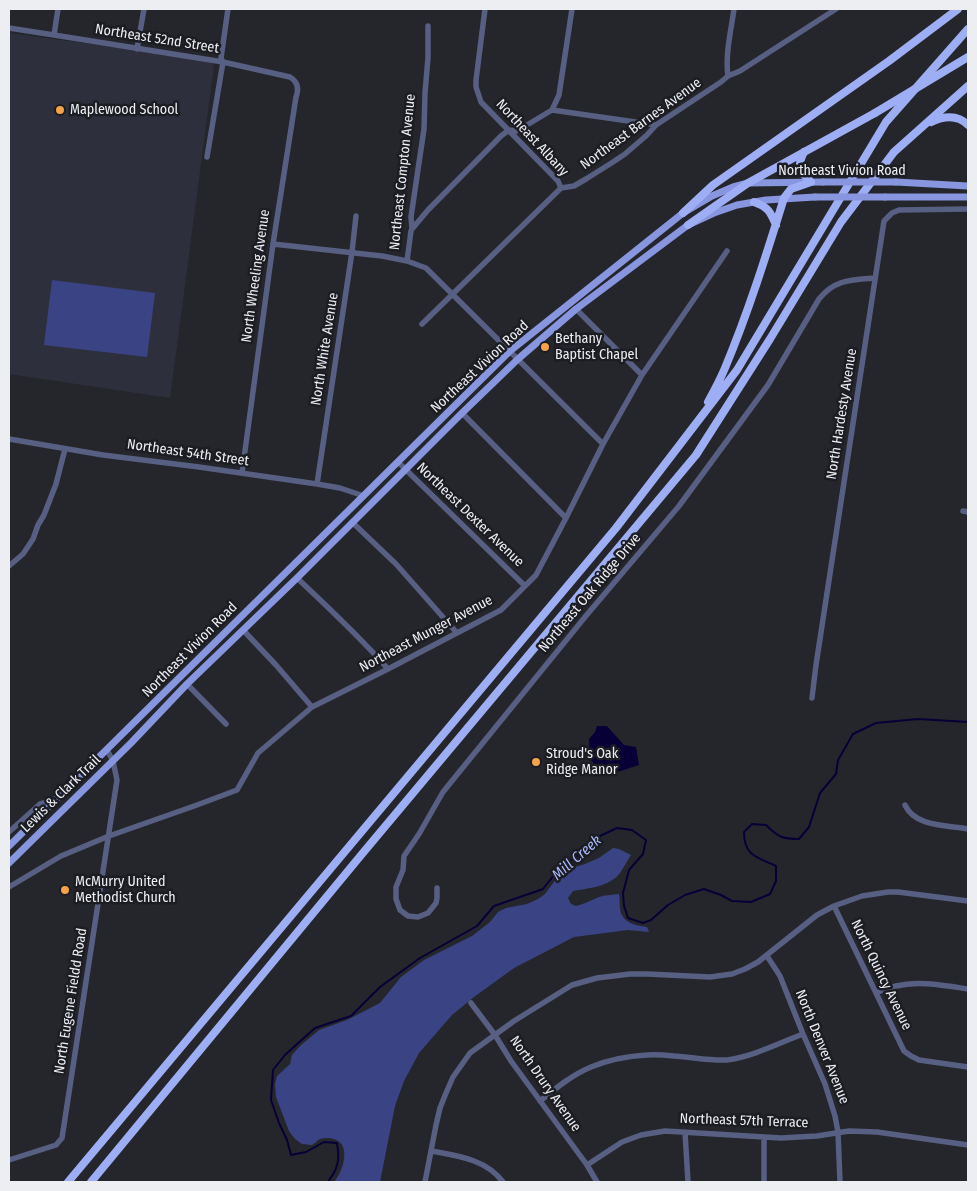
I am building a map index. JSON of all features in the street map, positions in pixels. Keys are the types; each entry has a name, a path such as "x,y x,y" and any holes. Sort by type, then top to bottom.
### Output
{"highway":[{"path":"683,214 713,185 889,61 958,9"},
{"path":"68,1182 616,528 736,370 886,122 968,29"},
{"path":"688,225 748,183 875,113 968,57"},
{"path":"91,1182 696,455 770,339 841,222 894,152 968,86"},
{"path":"921,128 949,116 964,120 968,125"},
{"path":"699,419 724,370 763,266 784,198 791,189 811,182 802,174 799,165 804,152"},
{"path":"754,202 764,206 771,213 776,225"}],"main road":[{"name":"Northeast Vivion Road","path":"119,737 510,352 683,214 712,196 748,183 896,182 968,186"},
{"name":"Northeast Vivion Road","path":"131,743 187,684 518,359 576,309 688,225 737,205 784,198 968,196"},
{"name":"Lewis & Clark Trail","path":"9,846 119,737"},
{"name":"Lewis & Clark Trail","path":"9,863 131,743"}],"street":[{"path":"54,35 58,9"},
{"path":"137,48 144,9"},
{"path":"207,157 223,62 221,58 228,9"},
{"name":"Northeast Albany","path":"485,9 476,80 480,102 558,182 561,188"},
{"path":"412,229 428,210 501,136 509,130 517,131 552,110 559,94 572,9"},
{"path":"728,76 726,63 734,9"},
{"name":"Northeast Barnes Avenue","path":"422,324 561,188 574,186 613,162 625,154 656,125 728,76 836,9"},
{"name":"Northeast Compton Avenue","path":"428,26 424,129 411,217 412,229 407,261 426,268 603,444"},
{"name":"Northeast 52nd Street","path":"9,28 223,62 290,77 297,84"},
{"name":"North Wheeling Avenue","path":"242,473 273,244 298,89 297,84"},
{"path":"552,110 656,125"},
{"name":"North Hardesty Avenue","path":"812,698 883,224 886,218 899,210 968,209"},
{"name":"North White Avenue","path":"317,484 356,216"},
{"path":"273,244 352,252 407,261"},
{"name":"Northeast Munger Avenue","path":"9,886 61,856 109,836 237,790 258,753 312,707 501,610 536,575 603,444 642,374 727,251"},
{"name":"Northeast Oak Ridge Drive","path":"437,888 436,903 428,913 418,917 408,916 400,910 396,899 396,888 403,870 404,856 443,792 584,617 679,506 768,385 824,293 844,281 875,278"},
{"path":"576,309 642,374"},
{"path":"462,413 566,518"},
{"name":"Northeast 54th Street","path":"9,439 103,455 317,484 340,488 364,496"},
{"path":"9,566 23,554 34,539 38,525 54,490 65,448"},
{"name":"Northeast Dexter Avenue","path":"398,462 525,586"},
{"path":"352,522 396,564 457,633"},
{"path":"297,578 388,669"},
{"path":"243,630 312,707"},
{"path":"187,684 226,724"},
{"name":"North Eugene Fieldd Road","path":"9,1160 56,1145 62,1138 118,780 113,761 107,750"},
{"path":"9,832 40,804 55,800"},
{"path":"905,805 910,814 920,820 968,828"},
{"path":"425,1182 440,1108 453,1077 470,1053 514,1021 572,985 598,978 630,974 710,977 732,974 767,956 817,916 834,906 862,896 898,892 968,901"},
{"name":"North Quincy Avenue","path":"834,906 902,1047 908,1054 919,1060 968,1067"},
{"name":"North Denver Avenue","path":"767,956 780,976 802,1034 825,1084 838,1132 840,1182"},
{"path":"876,993 899,985 918,983 968,988"},
{"name":"North Drury Avenue","path":"470,1003 496,1035 512,1061 587,1165 597,1182"},
{"path":"540,1101 572,1077 591,1066 649,1054 728,1060 750,1055 802,1034"},
{"name":"Northeast 57th Terrace","path":"587,1165 614,1146 634,1137 665,1131 781,1138 817,1136 838,1132 878,1132 968,1144"},
{"path":"684,1132 688,1182"},
{"path":"764,1137 764,1182"},
{"path":"431,1151 464,1157 478,1162 492,1170 503,1182"}],"shaded area":[{"path":"9,33 210,60 214,65 170,398 9,374"},
{"path":"52,280 155,293 147,357 44,345"},
{"path":"597,726 607,726 624,745 636,747 639,765 621,771 594,776 586,768 589,765 591,767 593,765 593,762 590,760 589,739"},
{"path":"613,848 631,855 620,873 605,884 573,891 568,898 571,904 576,906 601,896 619,894 620,910 626,921 647,927 649,932 628,930 574,937 514,968 474,997 452,1015 419,1053 404,1081 395,1106 380,1182 334,1182 339,1175 344,1161 344,1151 341,1144 329,1138 318,1140 312,1145 302,1144 295,1139 289,1131 276,1097 275,1084 277,1076 290,1064 292,1055 319,1030 347,1020 380,1003 401,977 424,960 472,936 490,922 498,912 538,899 545,894 560,874 599,858"}],"waterway":[{"name":"Mill Creek","path":"328,1182 337,1164 337,1143 324,1142 306,1152 291,1155 271,1100 273,1070 285,1055 315,1028 351,1016 380,987 420,958 477,926 494,906 543,889 558,870 600,836 617,828 632,830 646,840 643,854 629,870 623,893 624,906 628,918 643,923 651,920 668,905 685,895 704,889 732,901 751,902 770,894 776,881 776,866 758,858 749,851 746,846 744,832 752,824 766,825 774,832 788,839 799,839 809,827 820,793 836,774 838,760 853,734 876,723 918,719 968,722"}],"place":[{"name":"Maplewood School","path":"60,110"},
{"name":"Bethany Baptist Chapel","path":"545,347"},
{"name":"Stroud's Oak Ridge Manor","path":"536,762"},
{"name":"McMurry United Methodist Church","path":"65,890"}]}
